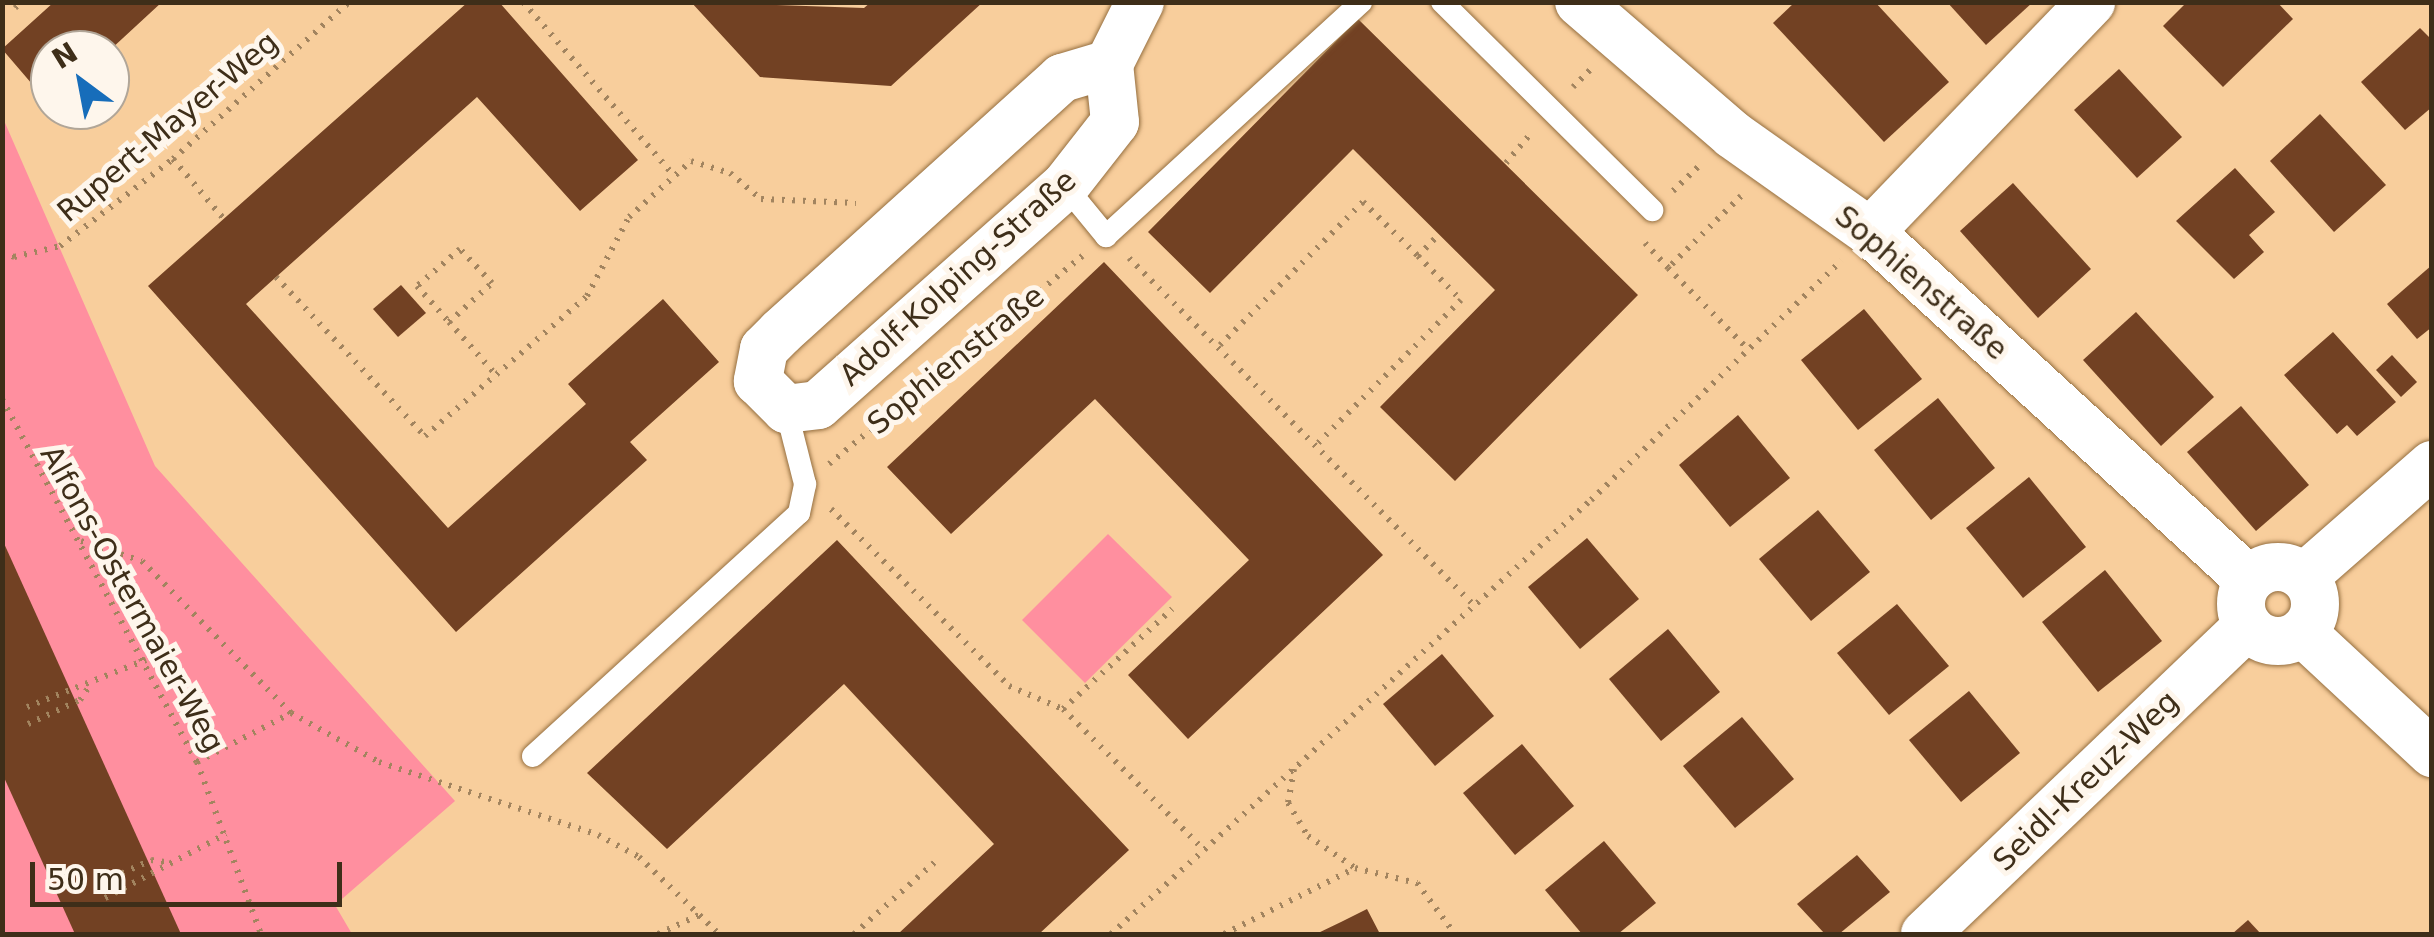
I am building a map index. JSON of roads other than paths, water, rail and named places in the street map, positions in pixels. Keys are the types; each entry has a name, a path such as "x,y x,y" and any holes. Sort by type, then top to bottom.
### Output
{"street":[{"path":"786,409 758,380 764,349 1062,78 1109,64 1140,2"},
{"path":"1870,232 2092,2"},
{"name":"Sophienstraße","path":"1586,5 1725,154 1870,232 2249,580"},
{"name":"Adolf-Kolping-Straße","path":"786,409 818,406 1065,186 1115,122 1109,64"},
{"path":"2304,577 2432,465"},
{"path":"2270,567 2304,577 2315,599 2302,632 2267,640 2247,626 2240,603 2249,580 2270,567"},
{"name":"Seidl-Kreuz-Weg","path":"1924,934 2247,626"},
{"path":"2302,632 2432,754"}],"lane":[{"path":"1065,186 1106,236 1360,2"},
{"path":"1442,2 1652,210"},
{"path":"533,756 798,514 805,484 786,409"}]}
